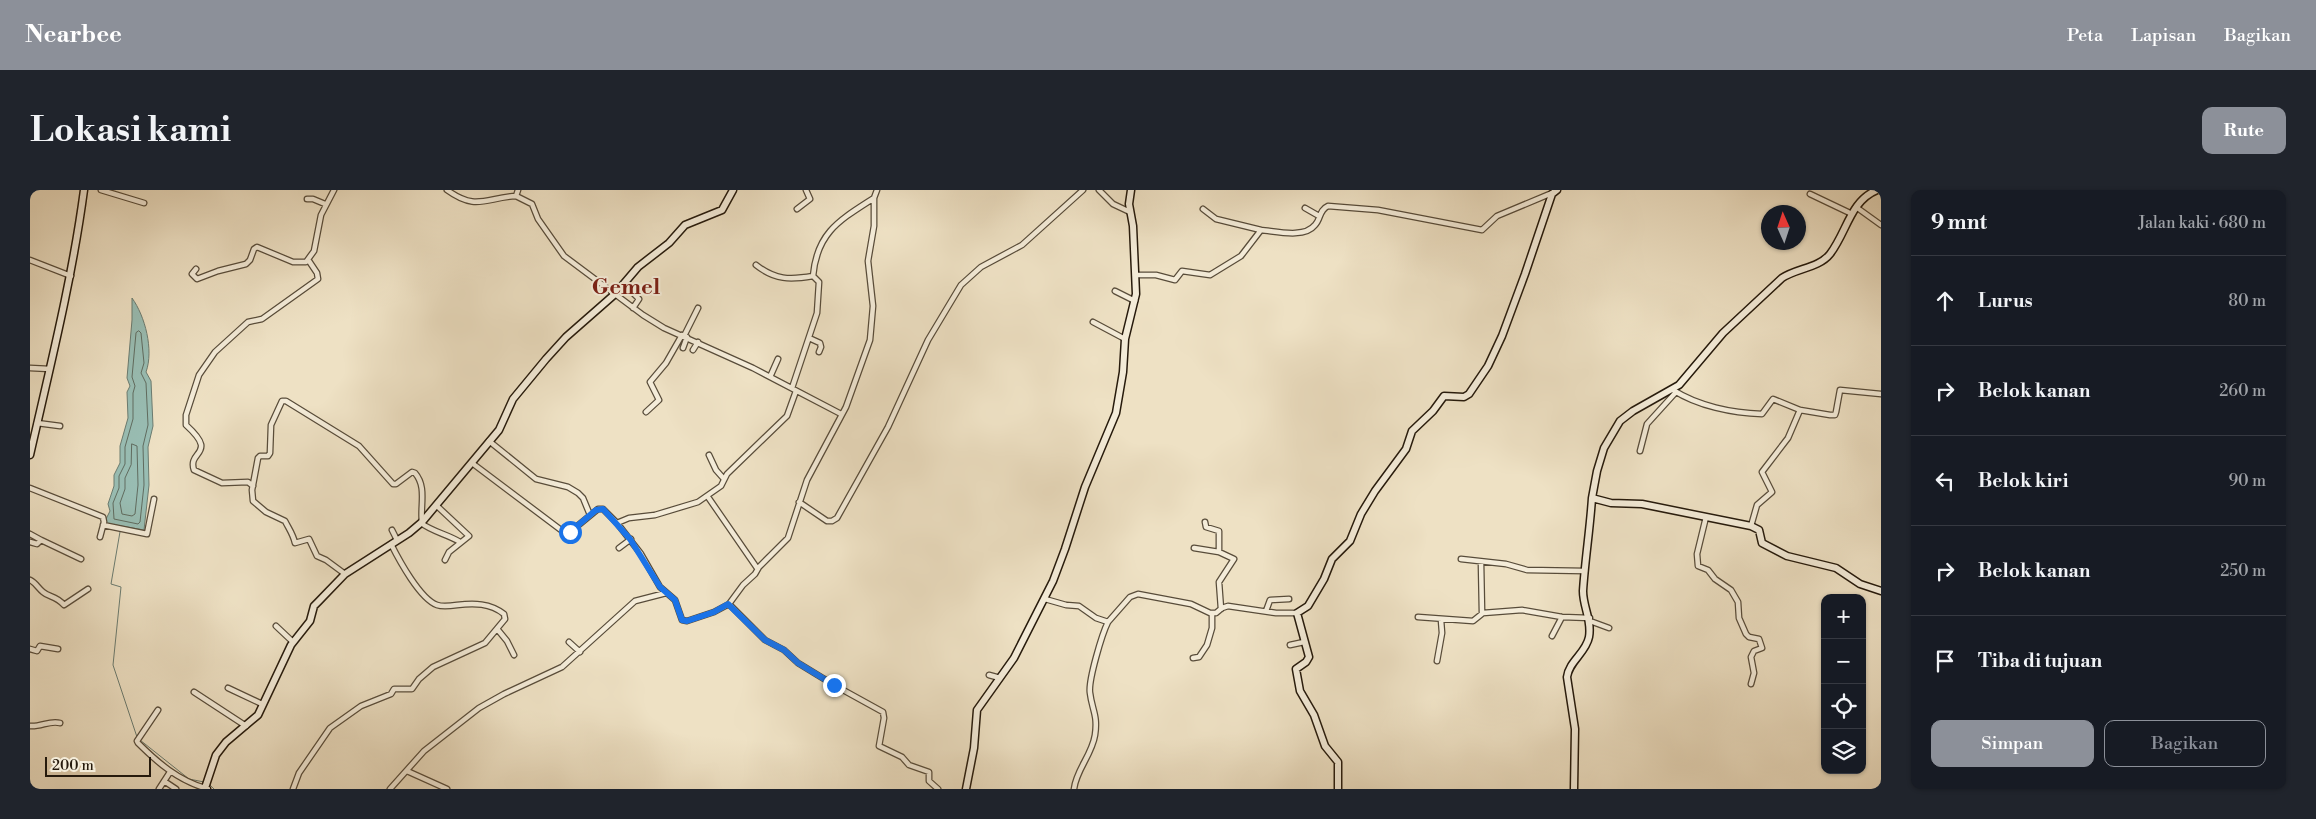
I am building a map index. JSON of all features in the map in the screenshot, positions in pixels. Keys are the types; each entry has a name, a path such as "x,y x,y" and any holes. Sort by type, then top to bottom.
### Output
{"street":[{"path":"30,455 71,276 84,190"},
{"path":"101,190 144,203"},
{"path":"196,270 192,274 197,279 244,264 250,260 254,249 257,247 293,262 302,264 308,261 314,251 325,204 334,190"},
{"path":"447,190 469,202 486,202 516,196 532,204 538,219 559,251 569,262 633,308 664,328 698,342 841,414"},
{"path":"516,196 518,190"},
{"path":"158,710 138,739 170,772 191,784 206,787 214,759 219,750 258,715 293,642 310,621 314,606 345,574 422,522 499,430 513,399 566,337 615,294 638,267 670,243 685,225 722,210 733,190"},
{"path":"797,209 810,199 806,190"},
{"path":"472,463 565,534 569,533 590,515 602,509 630,539 660,587 675,600 680,617 685,621 714,612 728,604 743,585 755,574 757,568 788,538 810,474 847,404 871,336 873,306 868,279 868,261 874,226 874,198 877,190"},
{"path":"799,502 827,521 837,518 888,427 916,361 957,290 981,267 1022,245 1083,190"},
{"path":"1099,190 1114,204 1130,212"},
{"path":"966,789 974,748 976,713 1000,678 1044,598 1066,550 1085,487 1116,413 1123,372 1125,339 1135,301 1133,226 1130,212 1131,190"},
{"path":"1640,451 1647,424 1723,333 1774,285 1792,272 1825,260 1835,247 1852,214 1864,196 1877,190"},
{"path":"1203,209 1216,218 1261,230 1286,234 1315,226 1324,208 1328,206 1361,208 1482,230 1501,214 1555,191"},
{"path":"1074,789 1076,778 1086,763 1095,736 1096,715 1090,694 1090,684 1101,638 1108,622 1130,597 1138,594 1191,604 1212,613 1228,606 1266,612 1297,613 1308,606 1324,579 1332,559 1350,541 1361,514 1375,491 1406,449 1412,431 1433,411 1443,396 1464,397 1470,393 1487,368 1504,333 1555,191"},
{"path":"1810,194 1852,214"},
{"path":"813,276 821,247 829,230 874,198"},
{"path":"307,199 313,199 325,204"},
{"path":"1856,207 1881,225"},
{"path":"1305,208 1319,216"},
{"path":"1135,275 1156,275 1175,280 1183,271 1209,276 1241,256 1261,230"},
{"path":"30,260 71,276"},
{"path":"253,486 248,482 222,483 194,470 193,463 202,449 202,444 198,436 186,425 186,415 202,369 228,338 248,322 262,319 318,279 319,276 308,261"},
{"path":"617,523 629,518 658,514 698,502 708,497 722,484 724,479 762,438 787,416 819,300 819,282 818,278 813,276 797,279 779,279 756,265"},
{"path":"1116,291 1135,301"},
{"path":"632,292 639,299 633,308"},
{"path":"646,412 659,399 650,382 685,336 698,308"},
{"path":"1093,322 1125,339"},
{"path":"683,348 685,336"},
{"path":"809,338 820,343 819,352"},
{"path":"693,350 698,342"},
{"path":"770,377 778,359"},
{"path":"30,368 50,369"},
{"path":"1574,789 1575,729 1567,677 1569,668 1587,644 1590,620 1584,596 1592,498 1598,466 1604,448 1616,426 1633,411 1675,391 1708,406 1762,414 1773,399 1800,410 1835,415 1840,390 1881,394"},
{"path":"345,574 326,560 317,556 308,539 295,543 294,534 288,528 285,521 266,512 253,501 253,486 258,458 270,455 271,425 279,404 285,401 358,446 393,484 396,484 412,472 415,473 423,494 422,522"},
{"path":"1751,526 1757,505 1772,492 1762,472 1788,438 1800,410"},
{"path":"37,423 60,426"},
{"path":"489,441 536,479 568,487 578,493 583,498 590,515"},
{"path":"709,455 716,470 724,479"},
{"path":"30,488 102,516 104,520 100,537"},
{"path":"708,497 757,568"},
{"path":"1592,498 1610,502 1642,504 1751,526 1759,530 1762,543 1774,550 1814,564 1836,568 1860,584 1881,591"},
{"path":"103,525 148,533 154,499"},
{"path":"437,506 469,535 444,560"},
{"path":"1706,517 1696,556 1698,566 1708,570 1715,579 1731,590 1738,602 1738,616 1746,634 1749,637 1759,639 1762,646 1762,648 1754,651 1752,655 1754,673 1751,684"},
{"path":"422,522 432,531 460,542"},
{"path":"1205,522 1206,527 1219,530 1219,552"},
{"path":"392,530 397,540"},
{"path":"30,534 81,559"},
{"path":"619,548 630,539"},
{"path":"30,542 37,544 40,540"},
{"path":"294,789 298,773 330,728 361,706 391,694 394,689 412,689 419,679 433,667 481,646 498,630 505,617 504,614 496,609 480,604 444,606 432,602 412,580 391,544"},
{"path":"1194,548 1219,552 1234,559 1219,582 1221,609"},
{"path":"1461,558 1506,564 1527,570 1585,570"},
{"path":"1481,562 1482,613"},
{"path":"30,580 38,585 42,592 54,596 64,606 88,589"},
{"path":"390,789 430,746 479,708 504,694 557,670 580,652 633,602 666,593"},
{"path":"1044,598 1066,605 1080,606 1099,619 1108,622"},
{"path":"1266,612 1270,600 1289,599"},
{"path":"728,604 765,640 784,650 798,663 882,711 884,718 879,746 902,758 909,765 929,772 928,781 938,789"},
{"path":"1418,616 1441,620 1473,621 1482,613 1528,610 1590,620 1608,628"},
{"path":"1193,658 1200,657 1207,645 1213,626 1212,613"},
{"path":"1297,613 1309,658 1296,669 1296,679 1300,691 1316,719 1325,746 1338,762 1338,789"},
{"path":"1552,636 1562,617"},
{"path":"1437,661 1442,633 1441,620"},
{"path":"276,626 293,642"},
{"path":"498,630 507,640 514,655"},
{"path":"569,642 580,652"},
{"path":"1290,645 1304,642"},
{"path":"30,649 37,652 40,646 58,649"},
{"path":"990,675 1000,678"},
{"path":"228,688 262,704"},
{"path":"194,692 246,726"},
{"path":"30,726 54,721 60,723"},
{"path":"407,771 447,789"},
{"path":"159,789 170,772"},
{"path":"164,782 176,789"}],"water":[{"path":"132,298 141,314 147,334 149,354 146,372 151,381 153,426 148,447 149,485 144,530 104,523 110,511 108,504 114,486 114,475 120,463 120,446 128,418 127,392 130,386 127,378"}],"waterway":[{"path":"121,526 111,584 121,587 113,665 137,737"},
{"path":"140,740 189,779 204,782"},
{"path":"210,785 214,789"}],"district":[{"name":"Gemel","path":"626,287"}],"route":[{"path":"570,532 596,510 603,509 612,517 641,554 660,587 675,600 682,620 687,621 714,612 728,604 757,634 788,652 798,663 834,685"}]}
